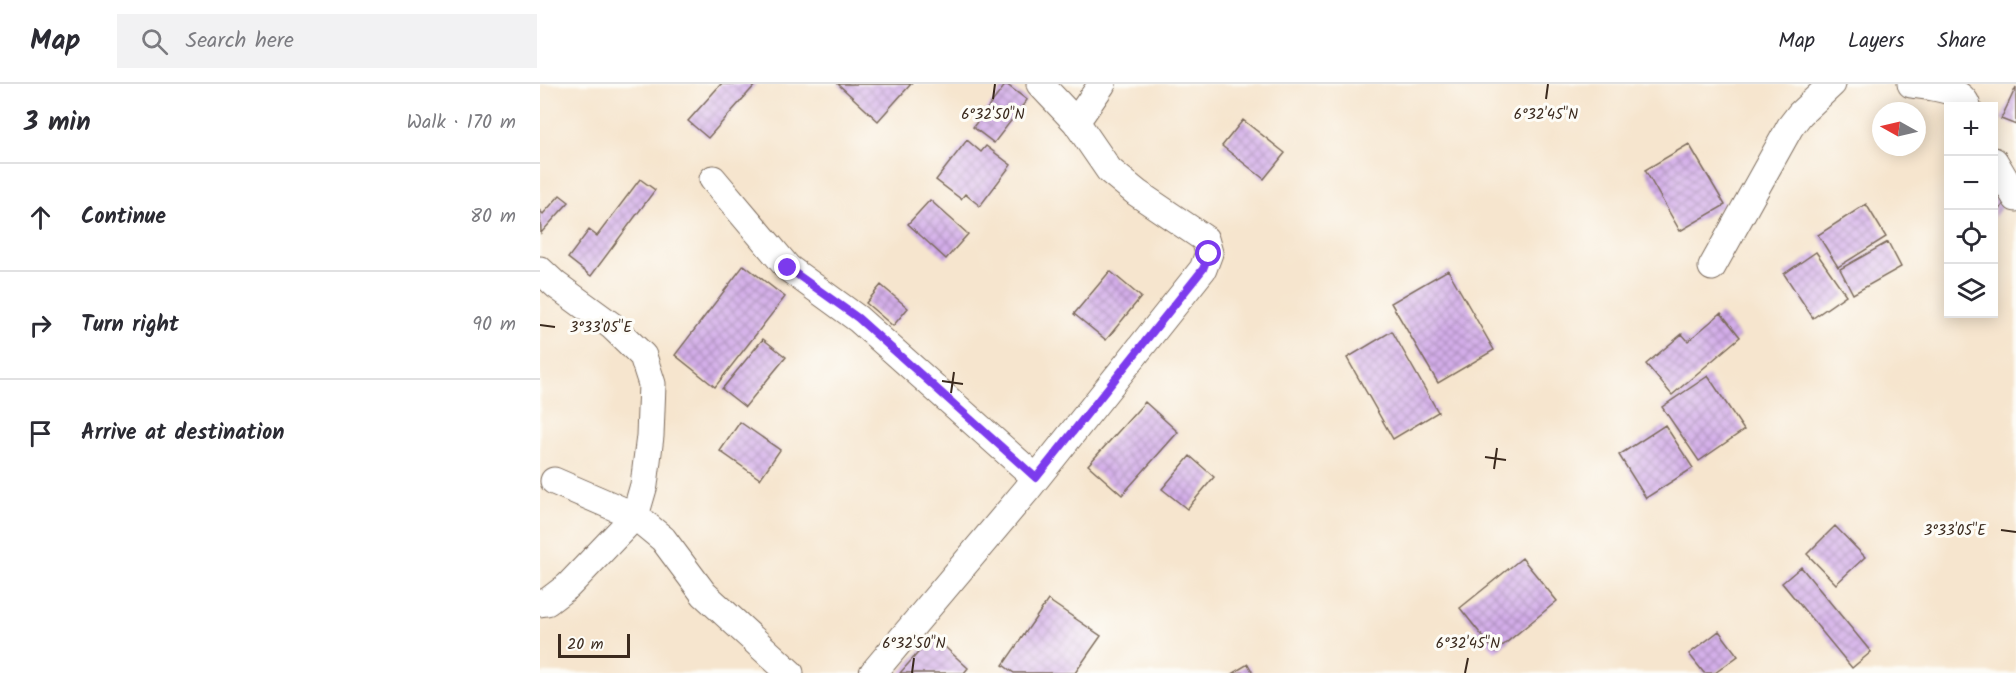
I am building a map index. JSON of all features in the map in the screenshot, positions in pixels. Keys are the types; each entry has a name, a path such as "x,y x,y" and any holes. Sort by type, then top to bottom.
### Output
{"street":[{"path":"873,673 1036,478 1203,269 1209,254 1205,239 1137,193 1109,170 1076,122 1040,84"},
{"path":"1076,122 1102,84"},
{"path":"1712,267 1790,128 1800,114 1832,84"},
{"path":"1911,84 1971,98"},
{"path":"1998,168 2016,198"},
{"path":"713,179 788,268 858,318 1036,478"},
{"path":"540,270 556,285 612,326 643,356 652,384 650,436 644,485 635,516 568,586 547,602 540,603"},
{"path":"554,481 635,516 663,539 704,594 790,673"}],"building":[{"path":"721,84 756,84 708,138 688,121"},
{"path":"838,84 911,84 878,121"},
{"path":"1006,84 1027,100 994,143 973,127"},
{"path":"2016,87 2016,125 2001,119"},
{"path":"1243,120 1285,153 1264,179 1222,146"},
{"path":"967,140 981,152 986,146 1011,165 980,206 965,194 961,199 936,180"},
{"path":"1689,144 1725,205 1680,231 1645,170"},
{"path":"640,179 655,190 591,276 568,258 589,230 597,236"},
{"path":"560,195 569,202 541,233 540,211 543,214"},
{"path":"1998,197 2005,202 1998,212"},
{"path":"930,200 968,234 946,259 908,224"},
{"path":"1866,204 1886,237 1838,267 1818,235"},
{"path":"1888,242 1901,267 1853,294 1840,269"},
{"path":"1816,252 1846,295 1813,318 1784,274"},
{"path":"744,265 785,297 715,387 675,355"},
{"path":"1448,270 1494,350 1438,383 1391,303"},
{"path":"1110,271 1141,297 1106,340 1074,314"},
{"path":"881,285 908,308 893,326 866,303"},
{"path":"1721,313 1740,337 1672,395 1646,364 1682,334 1688,341"},
{"path":"1392,331 1438,412 1393,439 1347,358"},
{"path":"763,339 786,357 745,407 722,389"},
{"path":"1708,376 1744,430 1699,461 1662,407"},
{"path":"1145,402 1178,432 1122,495 1088,465"},
{"path":"740,422 780,450 760,479 720,451"},
{"path":"1665,425 1693,468 1646,498 1619,455"},
{"path":"1190,456 1214,477 1187,509 1162,489"},
{"path":"1835,526 1865,557 1836,584 1807,554"},
{"path":"1522,558 1557,601 1495,652 1460,608"},
{"path":"1801,567 1871,652 1852,668 1782,583"},
{"path":"1048,600 1101,636 1075,673 1014,673 1003,665"},
{"path":"1719,631 1738,656 1715,673 1704,673 1689,654"},
{"path":"933,636 968,668 964,673 900,673"},
{"path":"1248,664 1253,673 1233,673"}],"route":[{"path":"788,268 858,318 1036,478 1203,269 1209,254"}]}
